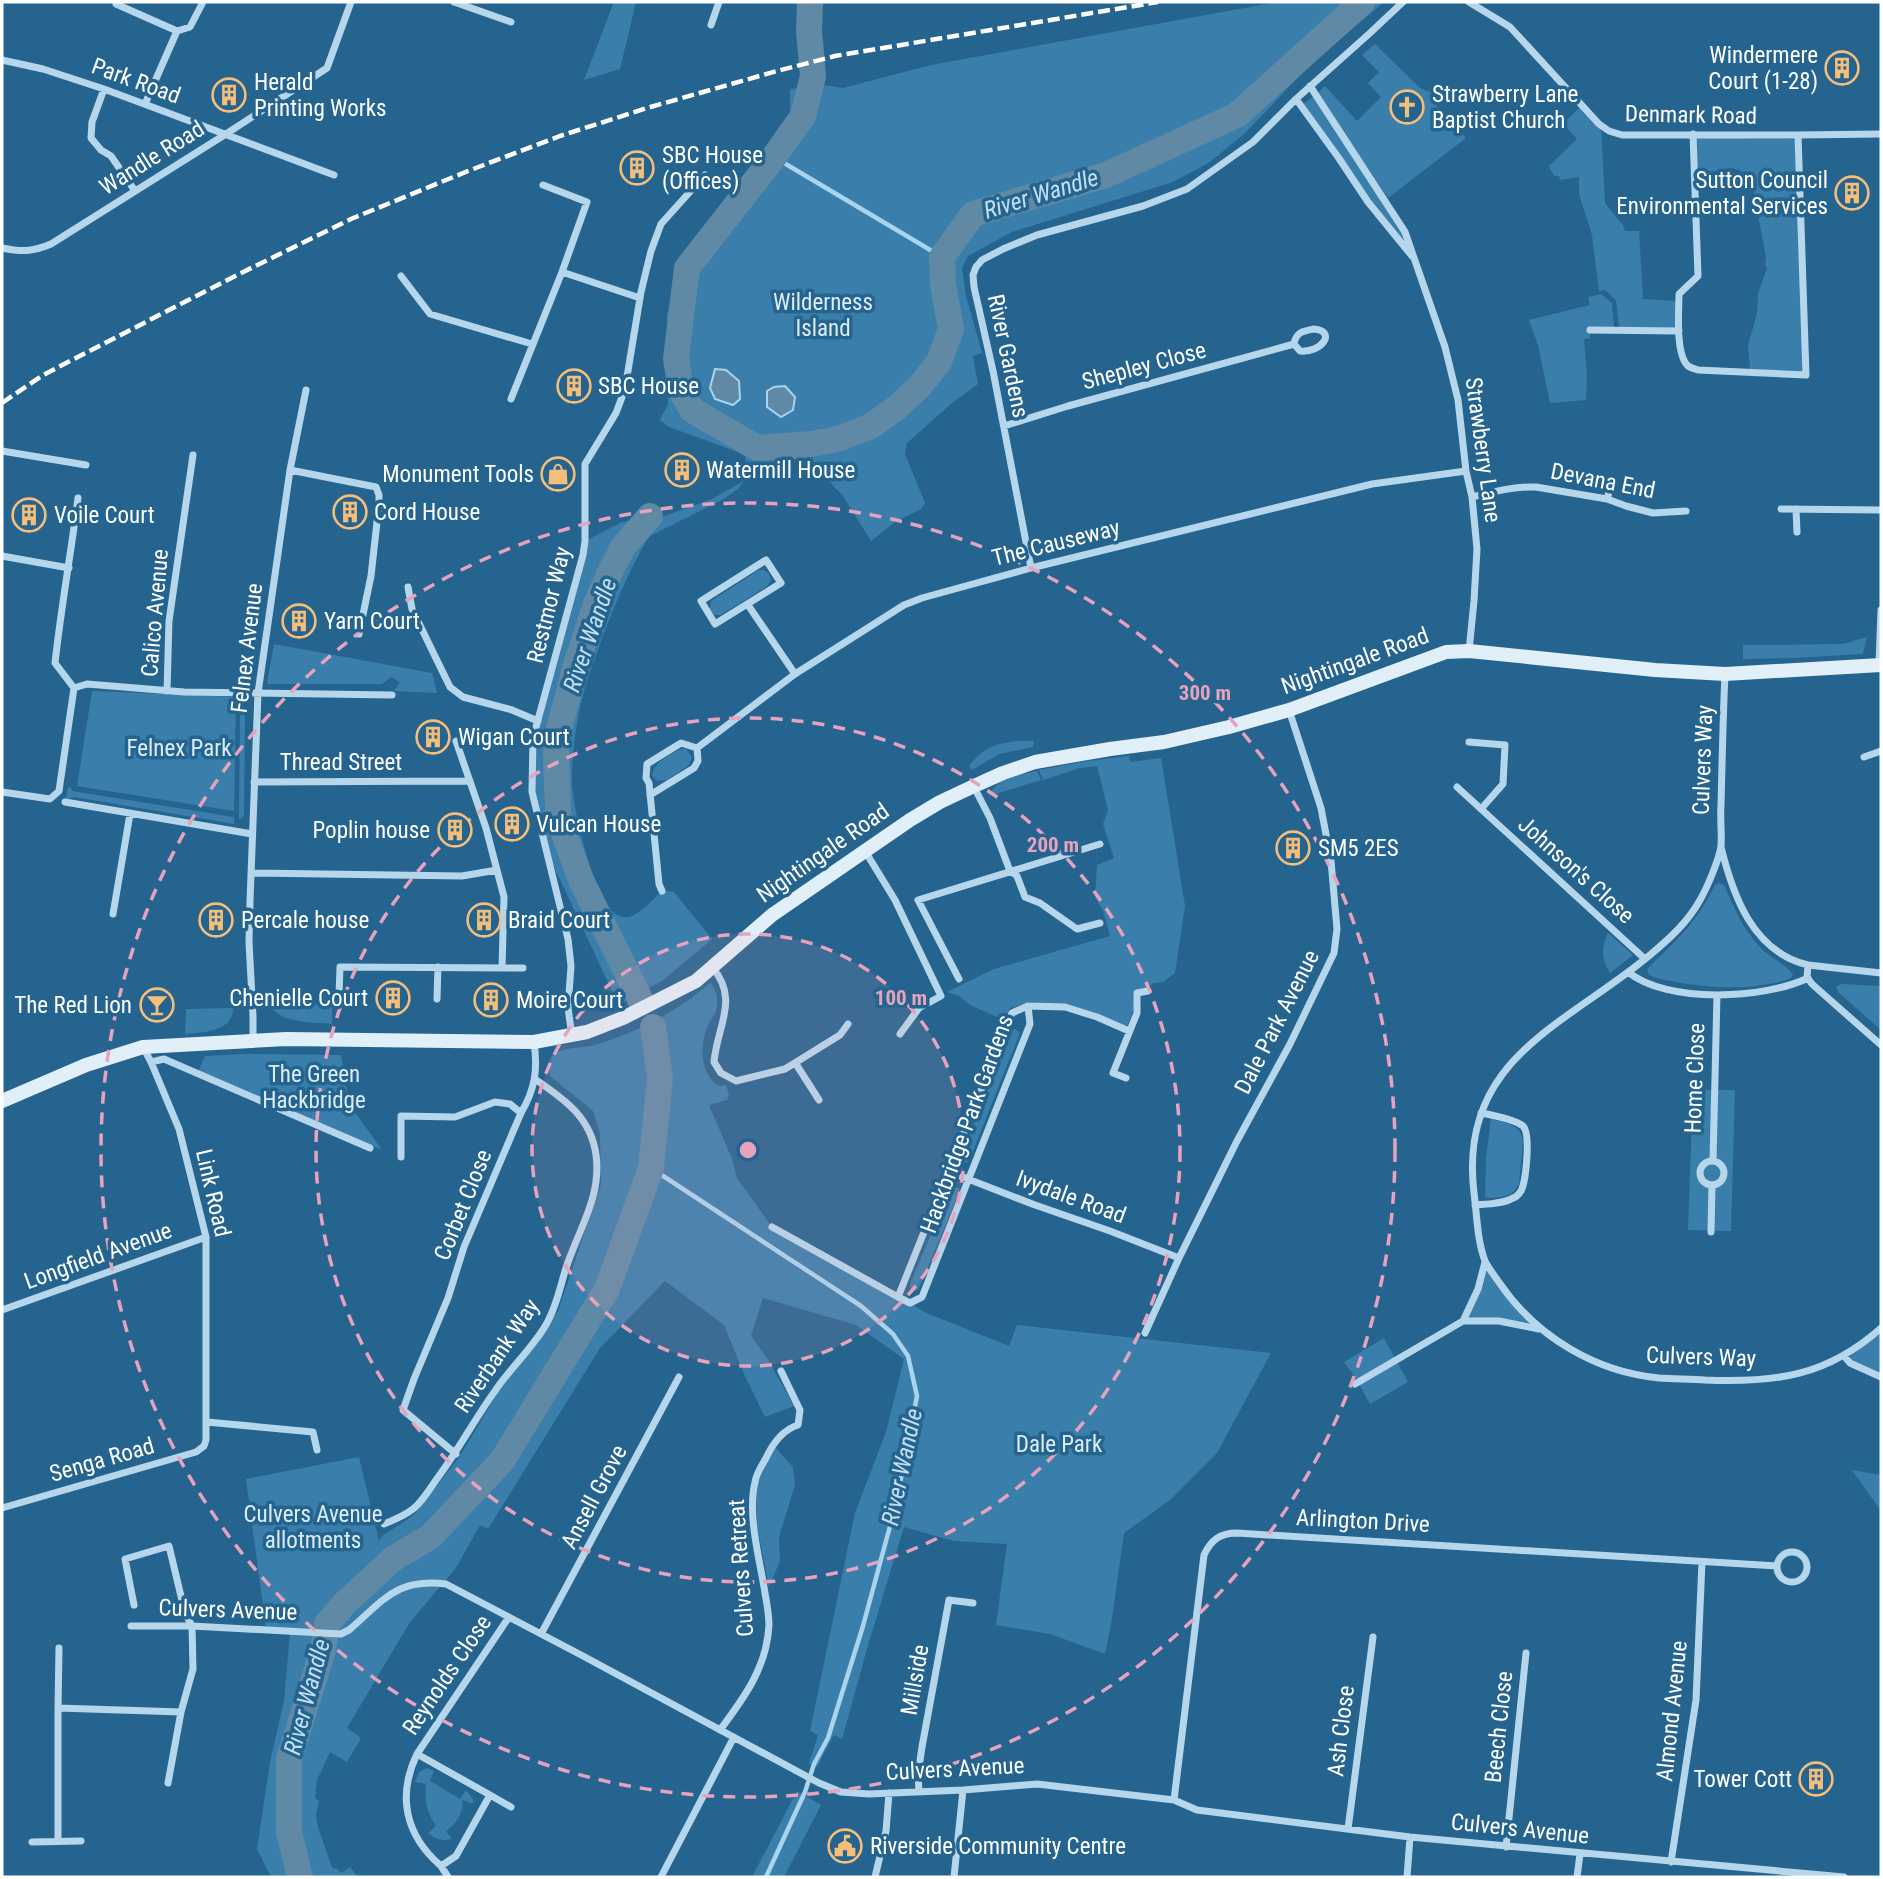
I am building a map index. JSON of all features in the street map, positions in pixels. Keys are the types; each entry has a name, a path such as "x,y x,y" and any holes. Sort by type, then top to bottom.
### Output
{"main road":[{"name":"Nightingale Road","path":"2,1101 86,1065 143,1047 330,1038 534,1042 572,1036 623,1018 696,981 772,915 931,807 974,786 1035,762 1164,742 1289,710 1446,652 1469,651 1643,669 1725,674 1880,665"}],"street":[{"path":"117,2 116,4 177,31 190,27 202,4"},
{"name":"Wandle Road","path":"2,248 20,251 44,247 327,68 351,2"},
{"path":"454,2 511,22"},
{"path":"711,25 719,2"},
{"name":"River Gardens","path":"1031,568 974,286 973,275 976,267 982,260 1037,235 1143,206 1187,189 1253,142 1403,2"},
{"name":"Denmark Road","path":"1469,2 1510,27 1599,124 1609,131 1622,135 1881,134"},
{"path":"145,104 177,31"},
{"name":"Park Road","path":"2,60 43,69 104,89 334,176"},
{"name":"Strawberry Lane","path":"1310,86 1405,232 1452,371 1459,408 1465,471 1472,497 1477,549 1469,651"},
{"path":"104,89 92,122 91,138 101,150 111,156 135,191"},
{"name":"Strawberry Lane","path":"1296,99 1368,202 1415,260"},
{"path":"1693,134 1698,276 1679,294 1682,356 1687,365 1698,370 1806,375 1798,135"},
{"name":"Restmor Way","path":"572,1036 568,1008 571,967 568,939 532,792 533,738 583,555 585,464 616,414 625,389 640,298 658,230 705,175"},
{"path":"511,399 587,202 543,185"},
{"path":"562,272 640,298"},
{"path":"401,276 430,314 532,344"},
{"path":"1590,330 1679,331"},
{"name":"Shepley Close","path":"1004,425 1294,344"},
{"name":"Felnex Avenue","path":"253,1040 249,942 258,693 290,470 306,390"},
{"path":"2,452 86,465"},
{"name":"Calico Avenue","path":"167,691 169,621 193,455"},
{"path":"290,470 376,487 379,505 371,576 359,634"},
{"name":"The Causeway","path":"697,748 795,674 904,605 922,597 1372,485 1465,471"},
{"path":"1607,499 1612,481"},
{"name":"Devana End","path":"1472,497 1528,487 1549,488 1607,499 1653,513 1686,511"},
{"path":"2,792 50,799 59,791 74,688 55,663 78,498"},
{"path":"1781,509 1881,510"},
{"path":"1796,509 1797,532"},
{"path":"2,556 69,568"},
{"path":"766,560 781,583 748,604 715,624 701,601 766,560"},
{"path":"408,587 412,609 450,687 463,697 512,710 538,721"},
{"path":"748,604 795,674"},
{"path":"1880,665 1881,610"},
{"name":"Culvers Way","path":"1725,674 1721,847 1734,891 1758,935 1782,956 1808,965 1881,973"},
{"path":"74,688 88,684 167,691 392,695"},
{"name":"Dale Park Avenue","path":"1145,1333 1237,1141 1311,1004 1334,953 1336,908 1321,808 1289,710"},
{"path":"456,741 486,828 504,897 502,968"},
{"path":"1469,742 1505,745 1503,784 1481,809"},
{"name":"The Causeway","path":"662,891 659,884 649,783 646,778 647,764 681,743 697,748"},
{"name":"The Causeway","path":"650,795 694,768 698,761 697,748"},
{"path":"1864,757 1881,751"},
{"name":"Thread Street","path":"254,782 470,781"},
{"path":"974,786 988,812 1010,871"},
{"name":"Johnson's Close","path":"1457,787 1645,959"},
{"path":"65,802 253,834"},
{"path":"113,914 130,814"},
{"path":"960,979 918,901 1100,844"},
{"name":"Culvers Way","path":"1721,847 1700,900 1668,939 1628,972 1532,1041 1501,1076 1488,1097 1475,1136 1473,1162 1475,1205 1485,1262 1503,1288 1539,1329 1599,1363 1658,1378 1734,1381 1772,1379 1815,1369 1844,1356 1881,1328"},
{"path":"865,850 895,900 941,996 919,1008 900,1034"},
{"path":"251,873 462,876 497,870"},
{"path":"1010,871 1015,872 1025,897 1040,903 1077,929 1100,923"},
{"path":"1808,965 1807,974 1812,984 1881,1045"},
{"path":"438,967 438,999"},
{"path":"712,967 722,980 726,992 714,1057 715,1066 731,1080 785,1069 796,1064 840,1035 848,1024"},
{"path":"340,996 340,968 523,968"},
{"path":"1628,972 1636,979 1652,985 1689,993 1717,995 1778,989 1808,978"},
{"path":"1126,1078 1113,1073 1137,1013 1137,993 1149,991"},
{"name":"Home Close","path":"1713,1161 1717,995"},
{"path":"1028,1006 1065,1007 1129,1031"},
{"name":"Hackbridge Park Gardens","path":"1028,1006 1030,1024 922,1297 910,1303 898,1297 1012,1013 1028,1006"},
{"name":"Corbet Close","path":"456,1454 403,1410 448,1298 464,1247 530,1096 535,1079 534,1042"},
{"name":"Link Road","path":"143,1047 179,1129 206,1237 206,1440"},
{"path":"151,1062 164,1059 370,1148"},
{"path":"796,1064 819,1100"},
{"name":"Riverbank Way","path":"384,1524 414,1508 456,1454 495,1390 539,1335 557,1301 566,1268 590,1206 596,1186 596,1152 582,1117 556,1093 535,1079"},
{"path":"401,1157 401,1116 455,1117 495,1102 510,1104 521,1113"},
{"path":"1475,1205 1502,1202 1519,1194 1523,1184 1528,1140 1522,1126 1481,1113"},
{"name":"Home Close","path":"1713,1161 1720,1164 1724,1174 1718,1184 1712,1185 1704,1182 1700,1175 1702,1167 1713,1161"},
{"name":"Ivydale Road","path":"950,1172 1179,1258"},
{"name":"Home Close","path":"1711,1232 1712,1185"},
{"path":"772,1227 898,1297"},
{"name":"Longfield Avenue","path":"2,1310 206,1237"},
{"path":"1463,1321 1478,1289 1485,1262"},
{"path":"1355,1384 1463,1321 1499,1321 1539,1329"},
{"path":"1844,1356 1850,1363 1881,1377"},
{"name":"Culvers Retreat","path":"719,1730 757,1675 765,1651 769,1625 754,1526 755,1482 769,1450 780,1435 788,1428 798,1425 800,1410 781,1371"},
{"name":"Ansell Grove","path":"541,1634 679,1377"},
{"path":"207,1422 313,1432 317,1450"},
{"name":"Senga Road","path":"2,1508 197,1452 204,1447 206,1440"},
{"name":"Arlington Drive","path":"1174,1800 1202,1566 1208,1546 1220,1535 1237,1533 1777,1566"},
{"path":"134,1605 125,1559 169,1546 185,1613 191,1626 193,1669 181,1712 168,1783"},
{"path":"1794,1552 1802,1556 1807,1569 1798,1581 1788,1582 1779,1576 1777,1566 1781,1557 1794,1552"},
{"name":"Almond Avenue","path":"1671,1862 1696,1700 1702,1562"},
{"name":"Culvers Avenue","path":"131,1626 191,1626 334,1635 349,1630 399,1588 429,1582 446,1584 803,1775 830,1788 851,1793 963,1790 1037,1784 1174,1800 1196,1810 1410,1838 1844,1877"},
{"name":"Millside","path":"919,1792 918,1774 922,1747 949,1600 973,1603"},
{"name":"Reynolds Close","path":"448,1877 426,1851 410,1824 406,1794 408,1777 417,1754 509,1617"},
{"name":"Ash Close","path":"1348,1829 1373,1637"},
{"path":"58,1842 59,1648"},
{"name":"Beech Close","path":"1506,1847 1526,1653"},
{"path":"58,1708 181,1712"},
{"path":"661,1877 733,1737"},
{"name":"Reynolds Close","path":"417,1754 512,1807"},
{"path":"954,1877 963,1790"},
{"path":"875,1877 886,1831 889,1793"},
{"path":"441,1866 456,1856 490,1796"},
{"path":"1407,1877 1410,1838"},
{"path":"32,1842 82,1841"},
{"path":"1577,1877 1580,1854"}],"green space":[{"path":"614,2 636,2 620,69 584,80"},
{"name":"Wilderness Island","path":"1278,2 1384,2 1308,67 1244,134 1210,162 1173,182 1012,232 968,256 962,268 966,296 982,353 973,356 978,384 907,443 905,454 925,503 921,509 895,522 871,541 843,496 807,458 759,466 747,476 738,489 722,500 650,536 645,543 611,616 582,699 572,764 576,811 590,866 603,898 612,911 618,916 629,917 642,910 662,891 674,892 712,939 662,981 618,1004 544,845 532,792 533,738 585,541 622,522 665,516 712,499 742,482 746,455 669,427 660,420 668,404 667,315 681,259 779,148 790,112 790,89 824,85 843,88 931,65"},
{"path":"1375,44 1420,88 1438,93 1432,101 1466,138 1388,198 1317,94 1325,86 1357,121 1381,97 1368,83 1379,72 1362,55"},
{"path":"1314,96 1403,232 1412,254 1369,201 1302,105"},
{"path":"1580,107 1601,128 1605,203 1625,231 1639,231 1643,299 1677,301 1677,329 1619,328 1616,300 1605,290 1599,291 1592,235 1579,194 1579,177 1560,180 1559,176 1554,176 1549,166 1577,139 1563,124"},
{"path":"1696,137 1795,139 1802,373 1750,369 1748,345 1757,314 1758,294 1767,268 1751,181 1746,174 1731,168 1697,175"},
{"path":"1601,294 1612,303 1614,328 1590,328 1590,338 1584,339 1586,400 1550,403 1538,345 1529,320 1590,305 1588,297"},
{"path":"759,570 769,574 771,580 767,586 721,615 710,611 711,601"},
{"path":"1867,637 1863,654 1743,659 1743,645 1843,644"},
{"path":"274,644 432,673 437,693 394,691 400,682 391,677 382,684 267,684"},
{"name":"Felnex Park","path":"92,691 236,697 234,811 77,786"},
{"path":"245,711 244,816 239,820 240,714"},
{"path":"1016,741 1034,741 1033,747 999,754 972,770 969,766 990,748"},
{"path":"686,749 692,757 689,765 667,780 657,781 652,775 659,762"},
{"path":"1129,756 1130,762 1161,758 1185,906 1175,973 1163,982 1153,983 1147,989 1133,992 1134,1008 1127,1027 1070,1006 1041,1003 1010,1008 1004,1020 947,992 994,969 1110,936 1103,910 1095,898 1097,865 1114,858 1103,824 1108,810 1097,766 1080,768 1043,780 1039,770"},
{"path":"1037,771 1041,780 989,796 1003,781"},
{"path":"68,787 72,791 234,817 234,824 74,797 68,799"},
{"path":"1719,883 1724,885 1739,918 1754,940 1790,971 1793,975 1790,979 1748,987 1718,987 1676,982 1649,975 1647,969 1686,929"},
{"path":"1608,933 1633,955 1610,973 1603,953"},
{"path":"710,983 717,994 717,1006 704,1036 703,1060 712,1080 722,1086 726,1085 729,1095 727,1100 709,1105 732,1159 737,1178 772,1227 924,1312 1009,1346 1017,1325 1271,1353 1217,1453 1170,1500 1124,1533 1105,1654 1050,1634 996,1625 1007,1544 954,1541 904,1527 842,1739 834,1735 817,1767 809,1763 818,1735 810,1731 855,1513 886,1432 904,1359 856,1325 763,1298 751,1336 767,1358 794,1406 765,1417 724,1325 665,1281 600,1348 488,1529 480,1525 456,1568 410,1622 347,1728 361,1738 347,1762 330,1752 317,1780 315,1798 319,1801 316,1815 318,1827 332,1868 341,1873 350,1867 358,1877 271,1877 257,1849 270,1762 284,1701 290,1632 266,1629 246,1479 359,1457 379,1541 382,1536 414,1515 460,1456 500,1389 538,1343 558,1311 601,1184 600,1134 593,1111 550,1076 549,1062 552,1056 561,1050 595,1045 626,1034 670,1012"},
{"path":"1841,984 1881,986 1881,1030 1838,992 1836,987"},
{"path":"332,1003 332,1024 290,1019 270,1007"},
{"path":"234,1008 229,1021 222,1027 207,1032 185,1034 186,1009"},
{"path":"1015,1029 1020,1033 966,1163 960,1158 1011,1030"},
{"name":"The Green Hackbridge","path":"341,1055 349,1104 382,1150 198,1072 205,1056"},
{"path":"1693,1090 1735,1090 1731,1231 1688,1230"},
{"path":"1491,1119 1516,1128 1523,1141 1519,1184 1516,1189 1505,1196 1485,1198 1486,1158"},
{"path":"959,1188 959,1193 916,1291 910,1288 910,1284 950,1190"},
{"path":"1486,1265 1530,1324 1508,1319 1466,1318"},
{"path":"1881,1333 1881,1373 1849,1357"},
{"path":"1384,1338 1408,1382 1370,1404 1344,1362"},
{"path":"775,1447 793,1467 795,1485 779,1537 780,1561 769,1587 757,1525 756,1484"},
{"path":"1852,1470 1881,1475 1881,1511"},
{"path":"427,1768 434,1771 430,1781 460,1799 466,1790 473,1799 473,1804 462,1800 458,1818 446,1831 452,1839 439,1839 428,1833 436,1826 427,1806 426,1784 415,1782 419,1772"},
{"path":"797,1791 821,1805 784,1877 752,1877"}],"shaded area":[{"path":"715,369 726,370 739,381 740,399 733,405 715,399 710,388"},
{"path":"785,386 795,397 793,410 781,417 767,407 767,391"}],"waterway":[{"name":"River Wandle","path":"810,2 809,31 813,76 803,116 687,268 676,358 681,391 692,410 757,448 838,439 871,426 919,387 939,362 951,329 943,284 942,257 973,214 1106,175 1237,115 1362,2"},
{"path":"774,157 942,257"},
{"name":"River Wandle","path":"640,999 581,880 563,831 558,812 556,753 557,737 575,668 596,604 623,547 650,516"},
{"name":"River Wandle","path":"300,1877 289,1832 289,1759 323,1650 327,1624 344,1604 394,1558 430,1537 502,1461 607,1289 651,1168 660,1078 653,1027"},
{"name":"River Wandle","path":"651,1168 861,1306 893,1334 908,1356 917,1396 896,1504 863,1626 828,1738 814,1764 805,1792 766,1877"}],"railway":[{"path":"2,403 43,375 351,219 560,136 647,108 835,56 1158,2"}],"place":[{"name":"Windermere Court (1-28)","path":"1842,68"},
{"name":"Herald Printing Works","path":"229,95"},
{"name":"Strawberry Lane Baptist Church","path":"1407,107"},
{"name":"SBC House (Offices)","path":"637,168"},
{"name":"Sutton Council Environmental Services","path":"1852,193"},
{"name":"SBC House","path":"574,386"},
{"name":"Watermill House","path":"682,470"},
{"name":"Monument Tools","path":"558,474"},
{"name":"Cord House","path":"350,512"},
{"name":"Voile Court","path":"29,515"},
{"name":"Yarn Court","path":"299,621"},
{"name":"Wigan Court","path":"433,737"},
{"name":"Vulcan House","path":"512,824"},
{"name":"Poplin house","path":"455,830"},
{"name":"SM5 2ES","path":"1293,848"},
{"name":"Percale house","path":"216,920"},
{"name":"Braid Court","path":"484,920"},
{"name":"Chenielle Court","path":"393,998"},
{"name":"Moire Court","path":"491,1000"},
{"name":"The Red Lion","path":"157,1005"},
{"name":"Tower Cott","path":"1816,1779"},
{"name":"Riverside Community Centre","path":"845,1846"}],"park label":[{"name":"Dale Park","path":"1059,1444"},
{"name":"Culvers Avenue allotments","path":"313,1527"}]}
